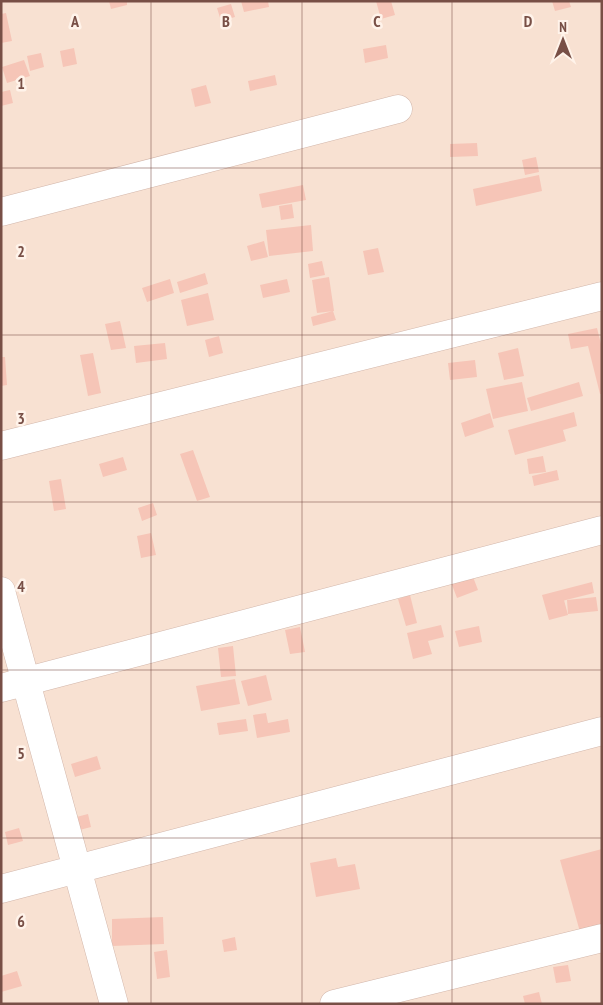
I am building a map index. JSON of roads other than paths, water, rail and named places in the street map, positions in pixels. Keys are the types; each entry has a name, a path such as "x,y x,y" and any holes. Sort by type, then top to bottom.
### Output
{"street":[{"path":"1,212 398,109"},
{"path":"1,446 602,296"},
{"path":"14,685 602,530"},
{"path":"1,591 14,685 77,870 114,1004"},
{"path":"1,889 602,731"},
{"path":"334,1004 602,938"}]}
